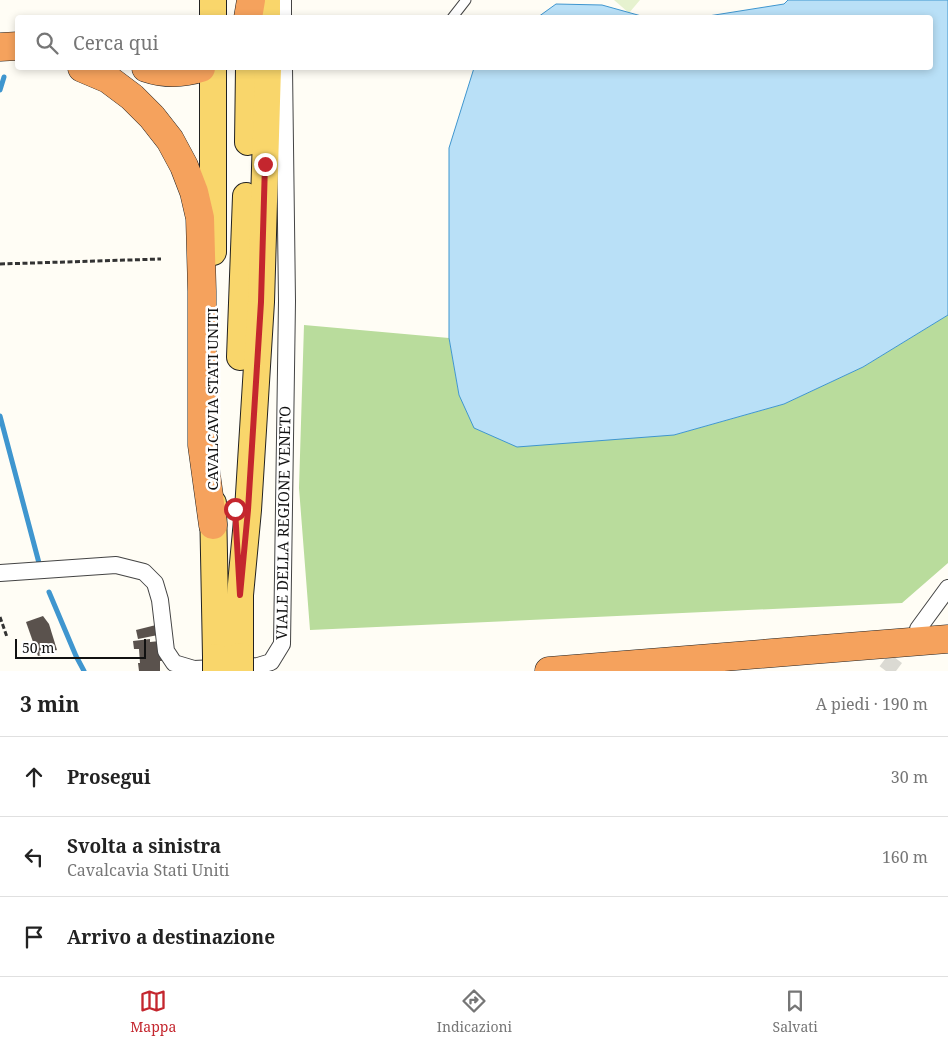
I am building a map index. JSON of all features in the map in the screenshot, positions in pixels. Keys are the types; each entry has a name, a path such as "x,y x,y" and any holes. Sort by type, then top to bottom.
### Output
{"highway":[{"path":"249,15 251,0"},
{"path":"0,46 15,46"},
{"path":"0,56 15,55"},
{"path":"87,70 108,79 132,97 152,118 170,140 184,166 194,192 200,218 202,445 213,525"},
{"path":"152,70 159,72 191,70"},
{"path":"549,671 948,640"}],"main road":[{"path":"213,0 213,15"},
{"path":"267,0 267,15"},
{"name":"CAVALCAVIA STATI UNITI","path":"213,70 213,525 228,664"},
{"name":"CAVALCAVIA STATI UNITI","path":"228,664 240,595 248,510 261,302 267,70"}],"street":[{"path":"283,0 283,15"},
{"name":"VIALE DELLA REGIONE VENETO","path":"0,573 116,565 144,572 155,583 160,600 166,651 174,663 194,669 258,666 271,662 282,644 287,301 267,70"},
{"path":"918,629 948,588"}],"lane":[{"path":"454,15 466,0"}],"path":[{"path":"0,264 161,259"},
{"path":"0,617 7,637"}],"green space":[{"path":"614,0 640,0 629,13"},
{"path":"948,315 948,563 902,603 310,630 299,488 304,325 449,338 459,395 674,435 784,404 863,367"}],"water":[{"path":"788,0 948,0 948,315 863,367 784,404 674,435 517,447 474,428 459,395 449,338 449,148 473,70 933,70 933,15 715,15 784,4"},
{"path":"556,4 602,5 638,15 541,15"}],"building":[{"path":"43,616 49,624 57,650 38,656 26,622"},
{"path":"156,625 158,635 138,639 136,630"},
{"path":"150,639 150,642 160,641 162,661 160,661 160,671 139,671 139,649 134,649 133,641"}],"waterway":[{"path":"0,90 4,77"},
{"path":"0,416 39,563"},
{"path":"49,592 84,671"}],"tunnel":[{"path":"886,671 910,639"}],"route":[{"path":"235,509 240,595 248,510 261,302 265,164"}]}
